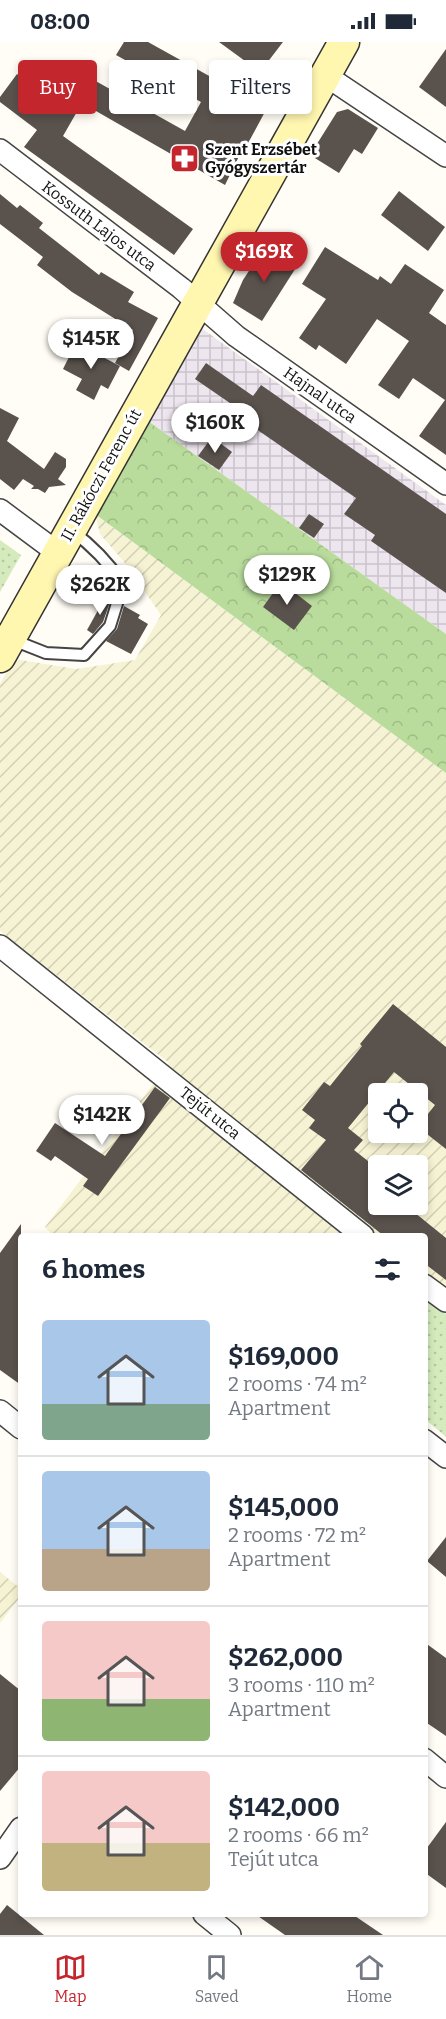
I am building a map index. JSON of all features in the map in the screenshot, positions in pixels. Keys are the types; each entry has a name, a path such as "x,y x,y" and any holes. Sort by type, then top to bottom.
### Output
{"main road":[{"name":"II. Rákóczi Ferenc út","path":"5,648 335,52"}],"street":[{"path":"335,52 446,156"},
{"name":"Kossuth Lajos utca","path":"0,150 198,302"},
{"name":"Hajnal utca","path":"198,302 236,336 446,484"},
{"path":"0,510 64,541"},
{"name":"Tejút utca","path":"0,946 359,1233"},
{"path":"428,1288 446,1301"},
{"path":"0,1411 18,1426"},
{"path":"428,1443 446,1457"},
{"path":"428,1762 446,1777"},
{"path":"0,1858 18,1832"},
{"path":"208,1917 230,1935"}],"lane":[{"path":"5,648 46,653 84,654 110,626 123,584 108,562 91,544 64,541"}],"shaded area":[{"path":"200,327 446,505 446,634 148,421"},
{"path":"95,514 446,773 446,1314 428,1301 428,1233 50,1233 45,1227 169,1063 0,931 0,684 14,659 76,669 135,660 161,615 124,562 100,534"},
{"path":"0,1572 18,1587 18,1600 0,1623"}],"green space":[{"path":"148,421 446,634 446,773 95,514"},
{"path":"0,540 21,555 0,592"},
{"path":"428,1301 446,1314 446,1437 428,1422"}],"building":[{"path":"124,42 148,42 180,60 125,60 116,55"},
{"path":"219,42 283,42 269,60 244,60"},
{"path":"446,49 446,107 419,87"},
{"path":"197,69 209,76 209,114 264,114 246,147 244,146 225,185 97,112 97,82 109,88 109,114 155,114 185,131 194,114 197,114 201,102 197,100"},
{"path":"17,74 18,114 76,114 63,136 193,229 174,255 24,147 37,130 0,102 0,97"},
{"path":"348,109 378,128 362,154 354,149 339,173 310,155 337,112"},
{"path":"399,191 445,227 428,251 381,215"},
{"path":"0,194 17,208 20,205 43,223 39,228 99,275 101,272 134,292 128,302 158,318 129,371 115,363 133,330 72,292 37,265 43,257 0,224"},
{"path":"265,246 297,266 262,321 233,303 243,280"},
{"path":"325,247 378,280 380,276 391,284 405,264 444,290 429,313 446,325 446,455 419,436 445,400 413,378 399,399 378,385 409,341 377,319 346,364 319,345 316,350 299,338 326,299 302,284"},
{"path":"76,343 120,366 108,389 101,385 94,400 76,390 82,379 63,369"},
{"path":"206,363 253,396 261,385 446,514 446,593 371,541 375,535 344,514 356,498 239,417 243,412 195,379"},
{"path":"0,408 19,418 7,441 44,469 55,452 66,459 66,467 58,479 66,485 49,487 45,493 38,489 31,489 34,486 23,479 14,490 0,479"},
{"path":"212,437 232,452 219,470 198,456"},
{"path":"309,514 324,524 314,538 299,528"},
{"path":"281,582 312,606 294,630 263,607"},
{"path":"106,596 111,599 103,622 93,634 87,630"},
{"path":"124,606 140,615 138,618 148,624 131,654 106,641 117,629"},
{"path":"393,1004 446,1047 446,1149 428,1135 428,1114 435,1105 428,1099 428,1083 408,1083 394,1072 385,1083 368,1083 368,1104 348,1128 363,1140 354,1150 368,1161 368,1215 418,1215 446,1238 446,1280 428,1266 428,1233 380,1233 301,1170 326,1140 309,1128 315,1120 302,1110 324,1082 330,1086 362,1046 360,1044"},
{"path":"155,1087 170,1098 98,1196 83,1186 88,1179 55,1156 51,1161 36,1151 55,1123 105,1156"},
{"path":"21,1224 21,1233 18,1233 18,1383 0,1370 0,1253"},
{"path":"446,1537 446,1577 428,1560"},
{"path":"428,1645 446,1658 446,1736 428,1724"},
{"path":"0,1674 18,1689 18,1770 0,1791"},
{"path":"446,1822 446,1888 428,1875 428,1847"},
{"path":"7,1905 18,1914 18,1917 22,1917 44,1935 0,1935 0,1914"},
{"path":"259,1917 356,1917 383,1935 285,1935"}],"place":[{"name":"Szent Erzsébet Gyógyszertár","path":"184,158"}]}
